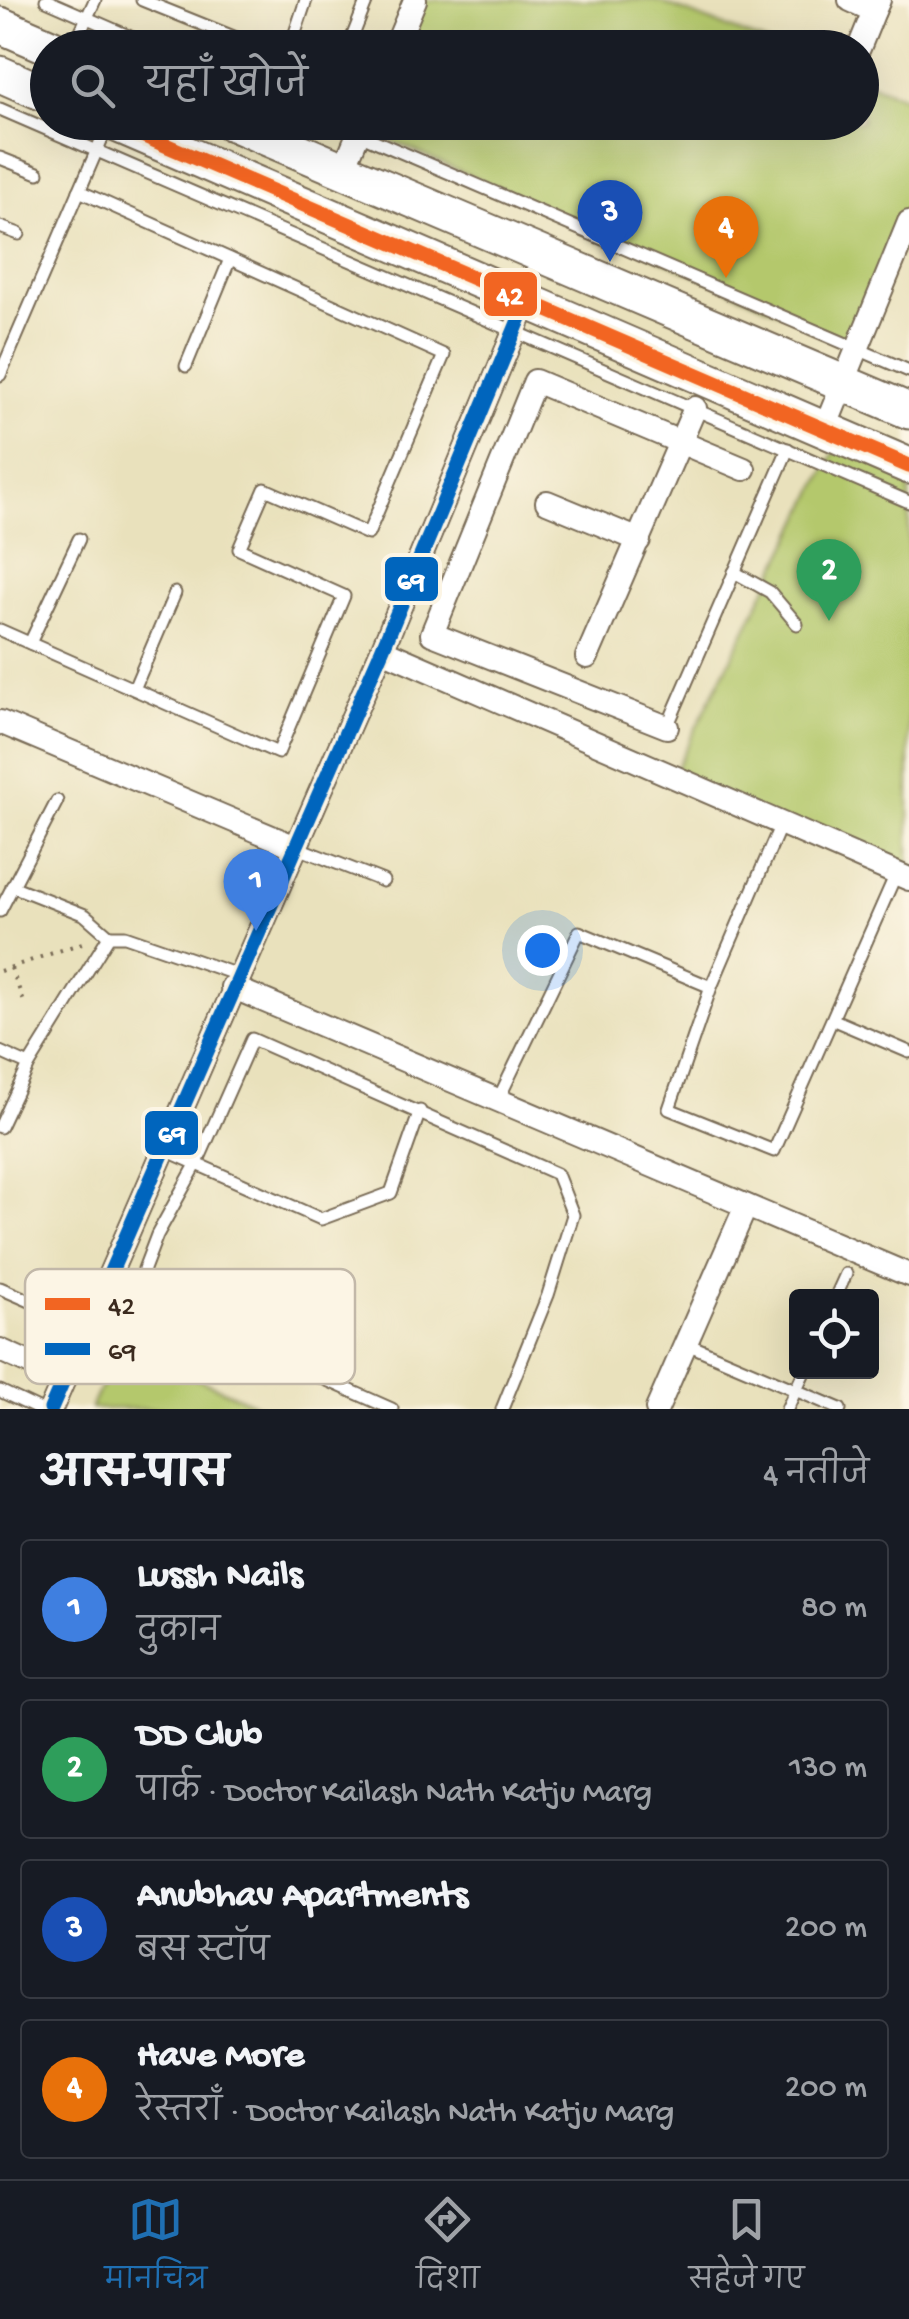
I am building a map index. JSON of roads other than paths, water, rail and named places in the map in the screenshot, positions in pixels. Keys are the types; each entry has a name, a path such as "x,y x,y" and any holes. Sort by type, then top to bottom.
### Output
{"main road":[{"path":"0,25 30,38"},
{"path":"0,74 30,86"},
{"path":"124,140 521,318 824,430 909,466"},
{"path":"272,140 909,411"}],"street":[{"path":"402,30 415,0"},
{"path":"850,0 877,5 866,30"},
{"path":"343,170 356,140"},
{"path":"824,430 909,222"},
{"path":"111,1269 382,650 521,318"},
{"path":"667,727 432,634 535,381 744,469"},
{"path":"587,657 696,408"},
{"path":"547,502 639,540"},
{"path":"382,650 903,876"},
{"path":"0,722 294,846"},
{"path":"235,981 498,1100 909,1275"},
{"path":"657,1409 746,1206"},
{"path":"0,1350 25,1361"},
{"path":"51,1409 62,1384"}],"lane":[{"path":"46,0 115,30"},
{"path":"81,30 96,0"},
{"path":"142,0 216,30"},
{"path":"296,30 306,0"},
{"path":"355,30 366,0"},
{"path":"0,109 30,116"},
{"path":"0,376 102,140"},
{"path":"388,140 909,371"},
{"path":"0,158 38,173"},
{"path":"0,630 278,753 344,596 239,549 265,488 368,534 444,355 80,191"},
{"path":"0,227 19,234"},
{"path":"186,366 230,259"},
{"path":"521,318 696,408 909,502"},
{"path":"667,727 788,449"},
{"path":"30,643 80,539"},
{"path":"734,572 770,592 796,624"},
{"path":"134,689 175,593"},
{"path":"0,910 57,801"},
{"path":"781,824 711,987 669,1108 774,1150 903,876"},
{"path":"294,846 382,881"},
{"path":"12,886 85,914 108,936 125,936 235,981"},
{"path":"498,1100 579,932 711,987"},
{"path":"0,1127 29,1065 108,936"},
{"path":"834,1020 909,1052"},
{"path":"144,1269 252,1039 558,1174 573,1215 548,1295 502,1409"},
{"path":"0,1052 29,1065"},
{"path":"163,1149 321,1220 391,1193 420,1111"},
{"path":"839,1289 846,1274"},
{"path":"0,1288 25,1299"},
{"path":"687,1344 840,1409"},
{"path":"787,1409 800,1379"},
{"path":"336,1384 392,1409"},
{"path":"0,1390 38,1409"}],"place":[{"name":"Anubhav Apartments","path":"610,262"},
{"name":"Have More","path":"726,278"},
{"name":"DD Club","path":"829,621"},
{"name":"Lussh Nails","path":"256,931"}]}
